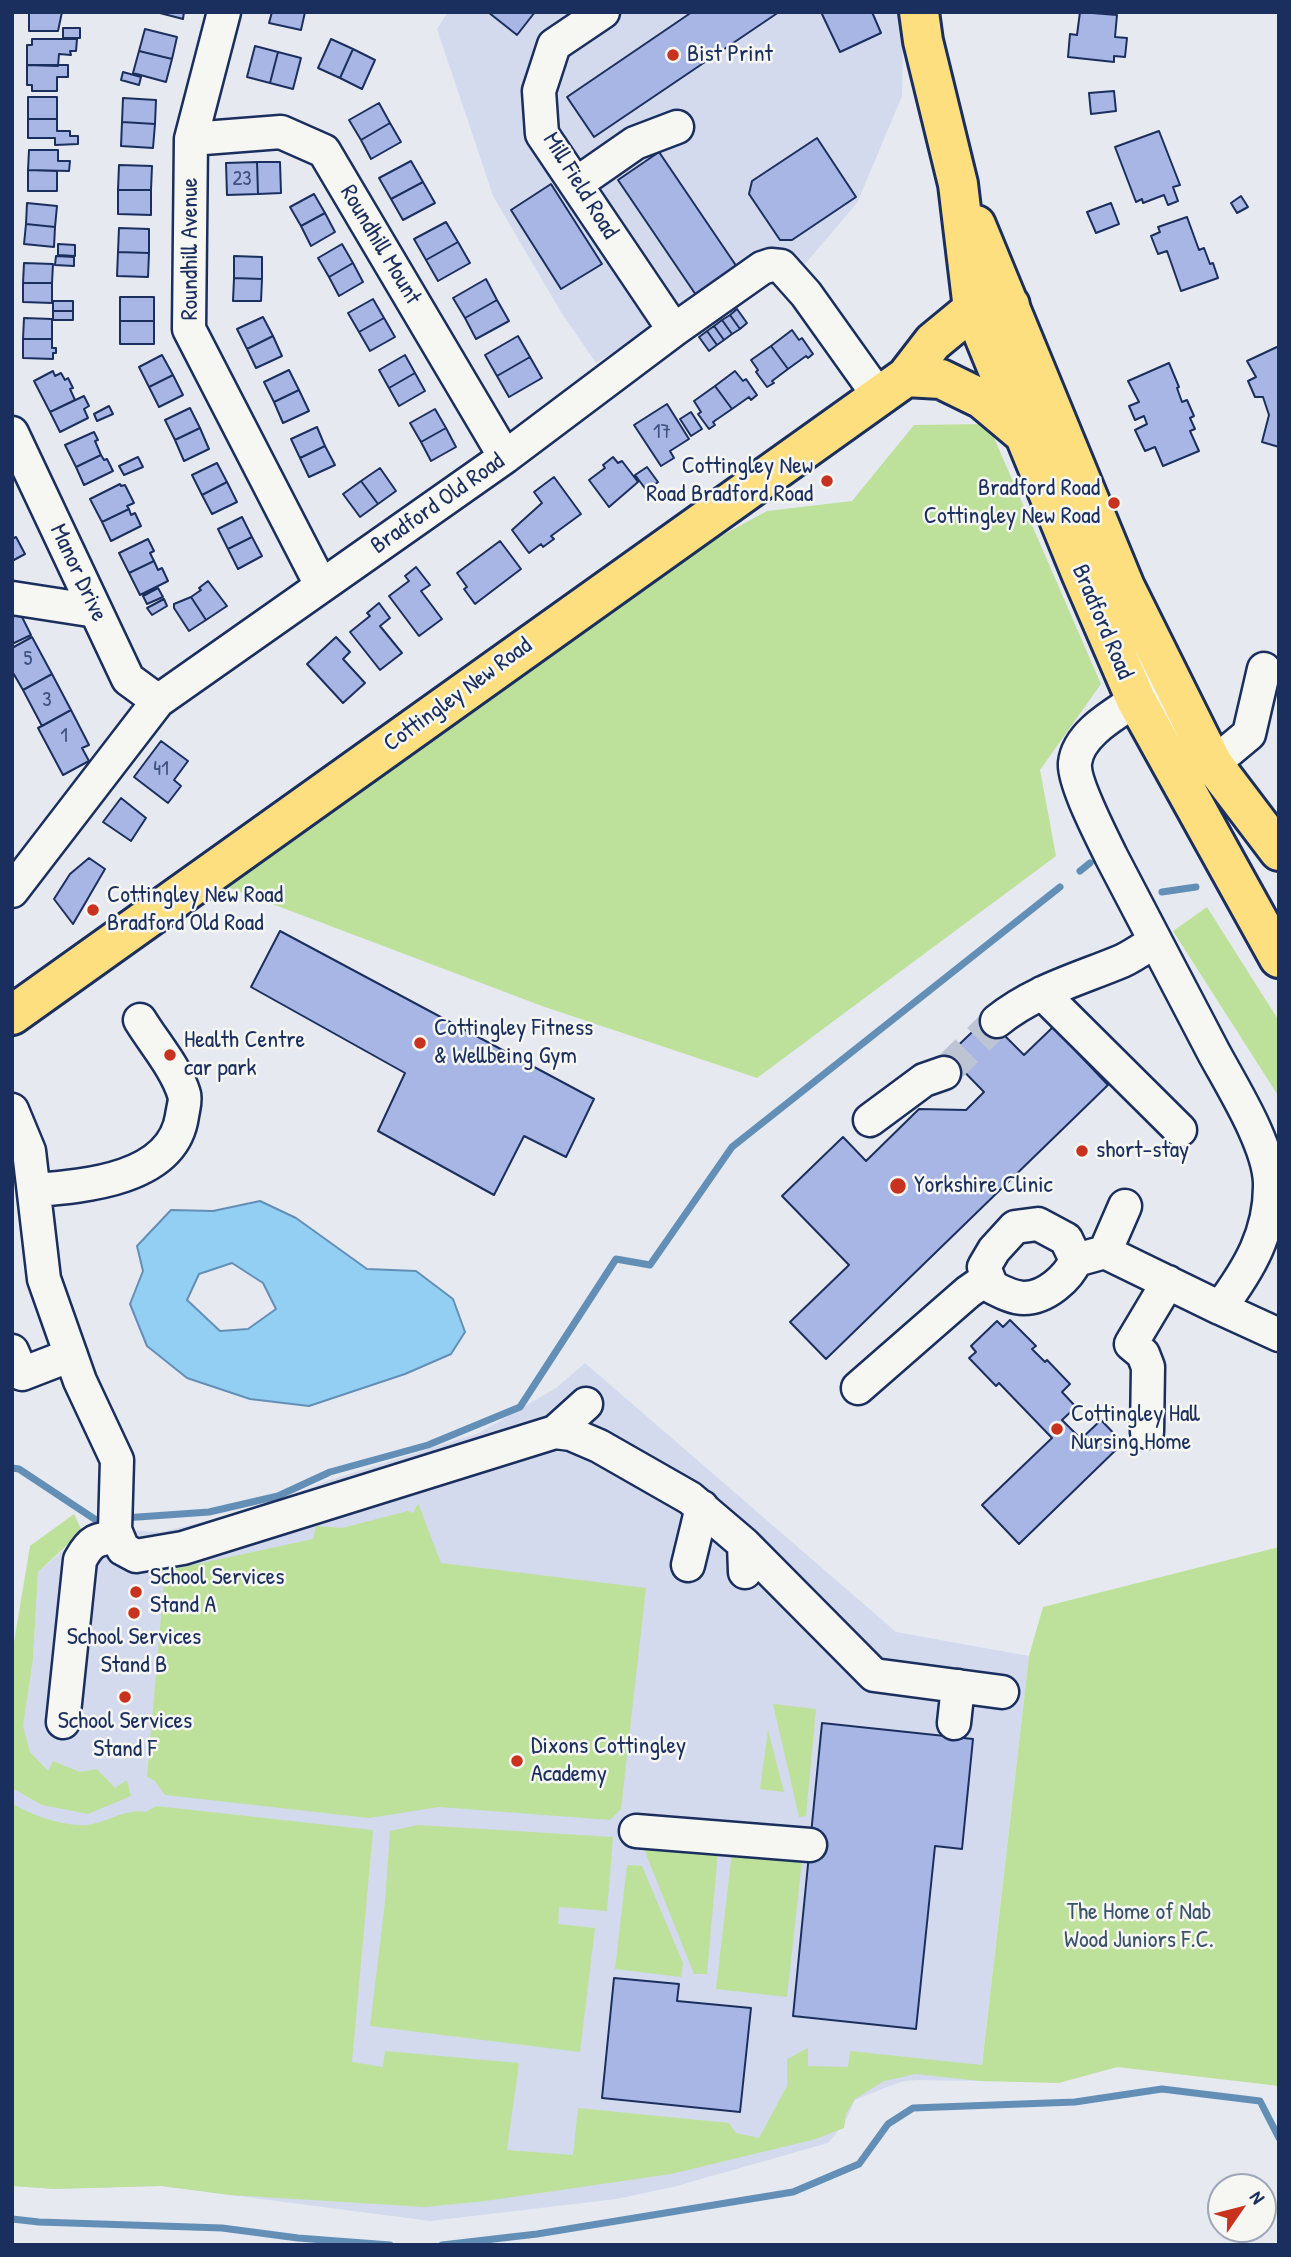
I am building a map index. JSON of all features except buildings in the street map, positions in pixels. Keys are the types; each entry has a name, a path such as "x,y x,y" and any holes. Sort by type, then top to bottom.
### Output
{"main road":[{"name":"Bradford Road","path":"919,12 923,41 958,184 1000,311 1125,587 1213,764 1279,852"},
{"name":"Cottingley New Road","path":"12,1015 908,384 988,349 1000,311"},
{"name":"Cottingley New Road","path":"908,384 933,342 1000,311"},
{"name":"Bradford Road","path":"988,349 1136,700 1279,958"},
{"path":"908,384 982,399 1023,433"}],"street":[{"name":"Roundhill Avenue","path":"224,12 191,139 189,329 321,584"},
{"name":"Mill Field Road","path":"603,12 554,45 539,91 542,134 674,330"},
{"path":"576,184 635,143 677,127"},
{"name":"Roundhill Mount","path":"191,139 281,132 324,151 505,457"},
{"name":"Bradford Old Road","path":"12,891 159,701 321,584 505,457 674,330 762,268 781,266 806,294 908,384"},
{"name":"Manor Drive","path":"12,433 128,679 159,701"},
{"path":"1125,587 1150,688 1090,735 1075,762 1077,778 1107,847 1267,1159 1270,1208 1262,1237 1243,1278 1220,1308"},
{"path":"12,598 96,611"},
{"path":"1254,917 1248,877 1209,812 1203,775 1249,734 1264,669"},
{"path":"1136,700 1163,711 1196,730"},
{"path":"1163,750 1185,759 1213,764"},
{"path":"997,1021 1013,1008 1042,993 1124,960 1155,941"},
{"path":"1042,993 1180,1130"},
{"path":"35,1190 88,1186 139,1169 161,1156 174,1140 181,1125 185,1096 140,1020"},
{"path":"870,1119 924,1080 944,1073"},
{"path":"12,1110 29,1151 44,1279 71,1355 117,1460 116,1523 123,1549 136,1556 183,1548 555,1432 571,1434 599,1446 702,1507 744,1558 874,1675 1002,1692"},
{"path":"1125,1206 1091,1256 1061,1282 1026,1298 1011,1296 992,1287 984,1266 994,1250 1015,1227 1038,1224 1091,1256 1167,1282 1279,1335"},
{"path":"858,1388 968,1292 988,1278"},
{"path":"1147,1432 1148,1367 1143,1354 1131,1344 1167,1282"},
{"path":"16,1368 71,1355"},
{"path":"555,1432 586,1404"},
{"path":"688,1565 702,1507"},
{"path":"63,1722 80,1560 88,1547 116,1523"},
{"path":"954,1723 958,1686"},
{"path":"636,1831 810,1845"}],"shaded area":[{"path":"448,12 899,12 903,38 902,96 857,203 799,271 775,249 596,363 561,312 493,196 437,29"},
{"name":"Dixons Cottingley Academy","path":"585,1363 896,1632 1029,1656 980,2081 904,2081 855,2100 845,2122 828,2143 673,2187 616,2199 431,2221 161,2186 55,2189 12,2186 12,1795 33,1660 38,1572 89,1528 160,1532 256,1510 324,1482 479,1433 556,1388"}],"green space":[{"path":"988,424 1101,684 1040,770 1056,856 757,1078 542,1006 222,885 675,561 767,511 852,501 914,425"},
{"path":"1207,907 1279,1021 1279,1097 1173,931"},
{"path":"418,1503 441,1563 646,1588 621,1809 610,1820 439,1807 369,1818 165,1795 155,1781 147,1777 165,1571 313,1539 316,1526 342,1528 408,1511 413,1513"},
{"path":"74,1514 82,1531 38,1572 33,1660 23,1726 30,1752 48,1771 53,1761 80,1772 97,1769 115,1788 127,1780 131,1796 88,1814 42,1805 12,1788 12,1654 30,1546"},
{"name":"The Home of Nab Wood Juniors F.C.","path":"1279,1547 1279,2086 1117,2067 1059,2083 980,2081 916,2074 884,2081 855,2099 846,2114 844,2128 816,2139 671,2174 425,2207 230,2195 161,2186 55,2189 12,2186 12,1803 48,1819 78,1825 94,1824 131,1812 146,1812 156,1806 373,1830 352,2062 383,2067 385,2051 519,2063 507,2150 573,2155 578,2108 729,2123 736,2133 759,2138 787,2086 787,2059 808,2048 808,2066 848,2067 850,2051 982,2065 1029,1656 1043,1607"},
{"path":"773,1704 816,1709 806,1816 799,1817"},
{"path":"768,1730 784,1792 760,1789"},
{"path":"418,1825 613,1837 607,1911 559,1907 558,1924 595,1928 580,2052 370,2026 385,1902 390,1831"},
{"path":"642,1844 718,1851 707,1974 694,1974"},
{"path":"732,1852 802,1861 787,1997 716,1989"},
{"path":"627,1865 642,1866 683,1963 681,1977 615,1969"}],"water":[{"path":"260,1201 296,1218 367,1269 416,1271 453,1299 465,1332 451,1354 405,1374 309,1406 250,1399 187,1378 147,1346 130,1304 143,1271 137,1246 171,1210 213,1211","holes":["232,1263 263,1283 276,1309 248,1329 220,1331 187,1300 199,1274"]}],"waterway":[{"path":"1080,871 1090,863"},
{"path":"124,1518 209,1512 278,1496 330,1472 428,1445 520,1407 616,1259 650,1265 732,1147 1060,887"},
{"path":"1162,892 1196,887"},
{"path":"12,1468 19,1469 96,1520 108,1519"},
{"path":"442,2245 537,2234 793,2192 859,2164 888,2124 913,2108 1075,2102 1162,2089 1260,2101 1279,2138"},
{"path":"12,2219 222,2228 298,2238 390,2245"}],"tunnel":[{"path":"944,1073 997,1021"}],"place":[{"name":"Bist Print","path":"673,55"},
{"name":"Cottingley New Road Bradford Road","path":"827,481"},
{"name":"Bradford Road Cottingley New Road","path":"1114,503"},
{"name":"Cottingley New Road Bradford Old Road","path":"93,910"},
{"name":"Cottingley Fitness & Wellbeing Gym","path":"420,1043"},
{"name":"Health Centre car park","path":"170,1055"},
{"name":"short-stay","path":"1082,1151"},
{"name":"Yorkshire Clinic","path":"898,1186"},
{"name":"Cottingley Hall Nursing Home","path":"1057,1429"},
{"name":"School Services Stand A","path":"136,1592"},
{"name":"School Services Stand B","path":"134,1613"},
{"name":"School Services Stand F","path":"125,1697"},
{"name":"Dixons Cottingley Academy","path":"517,1761"}]}
